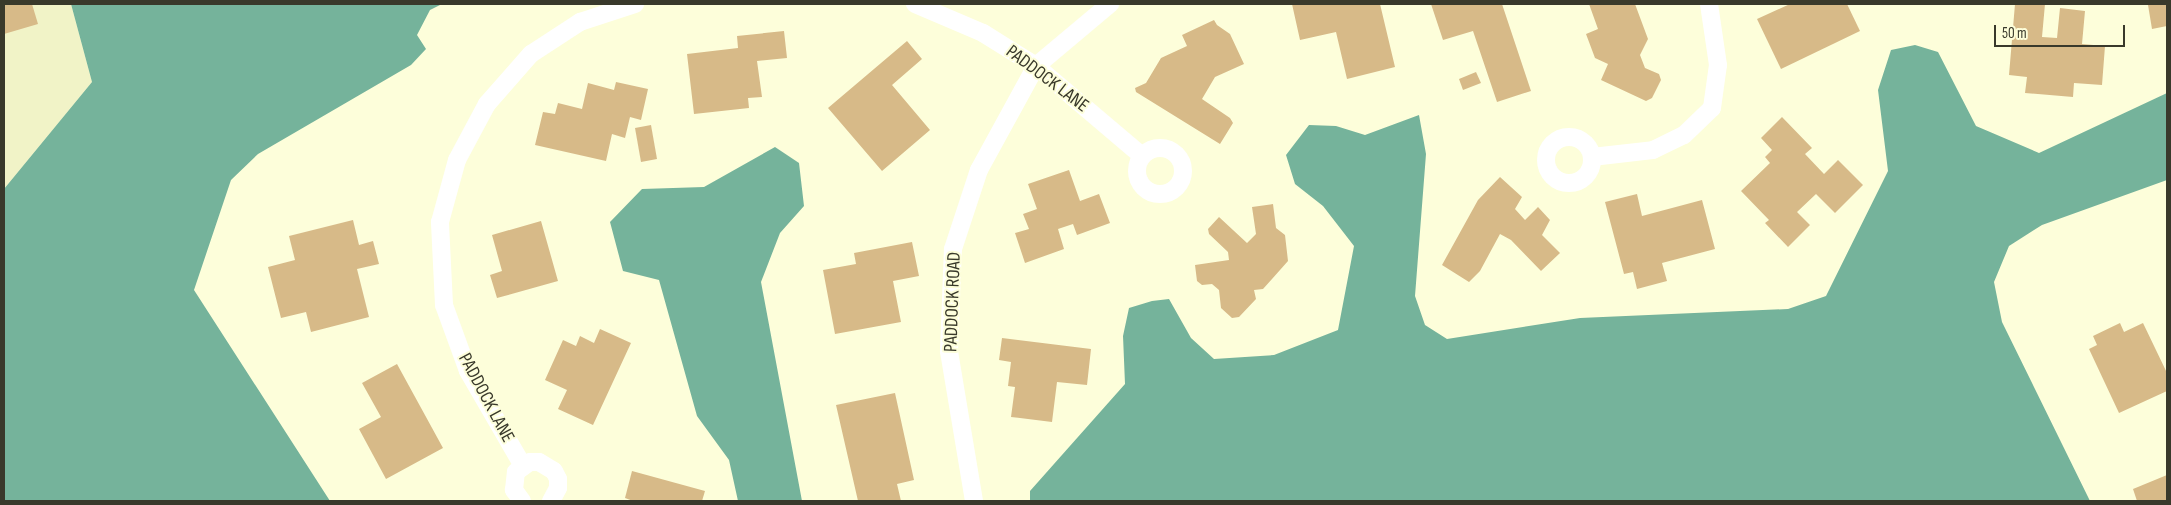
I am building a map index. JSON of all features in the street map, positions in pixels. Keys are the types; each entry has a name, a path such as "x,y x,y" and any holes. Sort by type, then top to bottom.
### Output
{"street":[{"name":"PADDOCK LANE","path":"523,466 468,371 444,305 440,222 457,160 487,104 525,61 532,54 580,22 635,4"},
{"name":"PADDOCK LANE","path":"915,4 983,33 1036,66 1142,156"},
{"name":"PADDOCK ROAD","path":"974,501 949,351 953,249 979,170 1036,66 1110,4"},
{"path":"1592,157 1653,150 1684,135 1712,108 1718,65 1709,4"},
{"path":"522,501 514,490 513,481 516,472 530,462 539,462 554,471 558,488 551,501"}],"shaded area":[{"path":"4,4 71,4 92,82 4,189"},
{"path":"71,4 442,4 430,10 417,35 426,49 411,65 258,154 231,180 194,290 330,501 4,501 4,189 92,82"},
{"path":"1915,45 1938,52 1976,126 2039,153 2167,93 2167,180 2042,225 2009,246 1994,282 2002,322 2090,501 1030,501 1030,491 1125,384 1123,336 1129,308 1152,301 1169,299 1191,338 1214,359 1274,355 1338,330 1354,246 1323,206 1295,184 1286,155 1309,125 1336,126 1365,135 1419,115 1426,154 1415,296 1425,325 1447,339 1580,318 1788,309 1826,296 1888,171 1878,90 1891,50"},
{"path":"775,147 799,163 804,206 780,233 761,282 802,501 738,501 729,460 697,416 659,280 623,271 610,222 642,189 704,187"}],"building":[{"path":"4,4 32,4 38,24 4,34"},
{"path":"1292,4 1380,4 1395,67 1347,79 1336,32 1300,40"},
{"path":"1431,4 1502,4 1531,91 1497,102 1473,31 1443,40"},
{"path":"1589,4 1635,4 1648,39 1640,55 1645,68 1659,74 1661,80 1652,98 1646,101 1601,80 1608,64 1595,58 1586,34 1598,29"},
{"path":"1790,4 1847,4 1860,31 1781,69 1757,19"},
{"path":"2015,4 2045,4 2042,37 2057,38 2060,8 2085,11 2082,44 2105,46 2102,85 2074,83 2073,97 2025,93 2027,77 2009,75"},
{"path":"2167,4 2167,26 2152,29 2148,5"},
{"path":"1214,20 1217,25 1230,34 1244,64 1215,77 1202,99 1230,118 1233,123 1220,144 1136,92 1135,88 1146,83 1161,58 1187,46 1182,35"},
{"path":"784,31 787,58 757,61 762,97 748,98 749,108 694,114 687,54 738,48 737,36"},
{"path":"907,41 922,59 892,85 930,130 882,171 828,108"},
{"path":"1476,72 1481,83 1463,90 1459,79"},
{"path":"616,82 648,89 641,120 630,117 625,138 612,134 606,161 535,145 543,112 555,114 558,103 582,109 588,83 614,90"},
{"path":"1782,117 1812,148 1805,154 1824,174 1838,160 1863,185 1835,213 1816,194 1797,212 1810,225 1788,247 1765,223 1769,220 1741,191 1770,163 1765,157 1772,150 1761,138"},
{"path":"651,125 657,159 641,162 635,128"},
{"path":"1069,170 1080,201 1099,194 1110,223 1077,235 1073,224 1058,229 1064,249 1025,263 1015,233 1029,229 1023,214 1037,209 1028,184"},
{"path":"1500,177 1522,197 1515,209 1525,220 1538,207 1550,220 1542,235 1560,253 1541,271 1511,240 1500,234 1480,271 1469,282 1442,265 1478,200"},
{"path":"1637,194 1642,216 1702,200 1715,249 1662,263 1667,281 1637,289 1633,272 1624,274 1605,202"},
{"path":"1273,204 1276,228 1285,235 1288,261 1263,289 1254,290 1256,299 1239,317 1232,318 1221,308 1219,290 1212,284 1202,285 1197,281 1195,265 1229,260 1228,252 1209,234 1208,229 1219,217 1247,243 1256,234 1252,207"},
{"path":"353,220 359,245 373,241 379,264 357,269 369,317 311,332 306,312 281,318 268,267 295,260 289,236"},
{"path":"541,221 558,281 497,298 490,275 502,271 492,235"},
{"path":"912,242 919,276 893,281 901,322 835,334 823,270 856,264 854,253"},
{"path":"2120,323 2124,332 2143,323 2167,373 2167,391 2119,413 2089,349 2097,345 2093,336"},
{"path":"600,329 631,343 593,425 558,409 567,390 545,380 563,340 576,346 580,336 594,343"},
{"path":"1002,338 1091,349 1087,385 1057,382 1052,422 1011,417 1015,387 1008,386 1011,362 999,360"},
{"path":"397,364 443,448 386,479 359,429 381,417 362,383"},
{"path":"895,393 914,480 897,484 901,501 858,501 836,405"},
{"path":"632,471 705,491 702,501 633,501 625,498"},
{"path":"2167,475 2167,501 2137,501 2133,489"}]}
